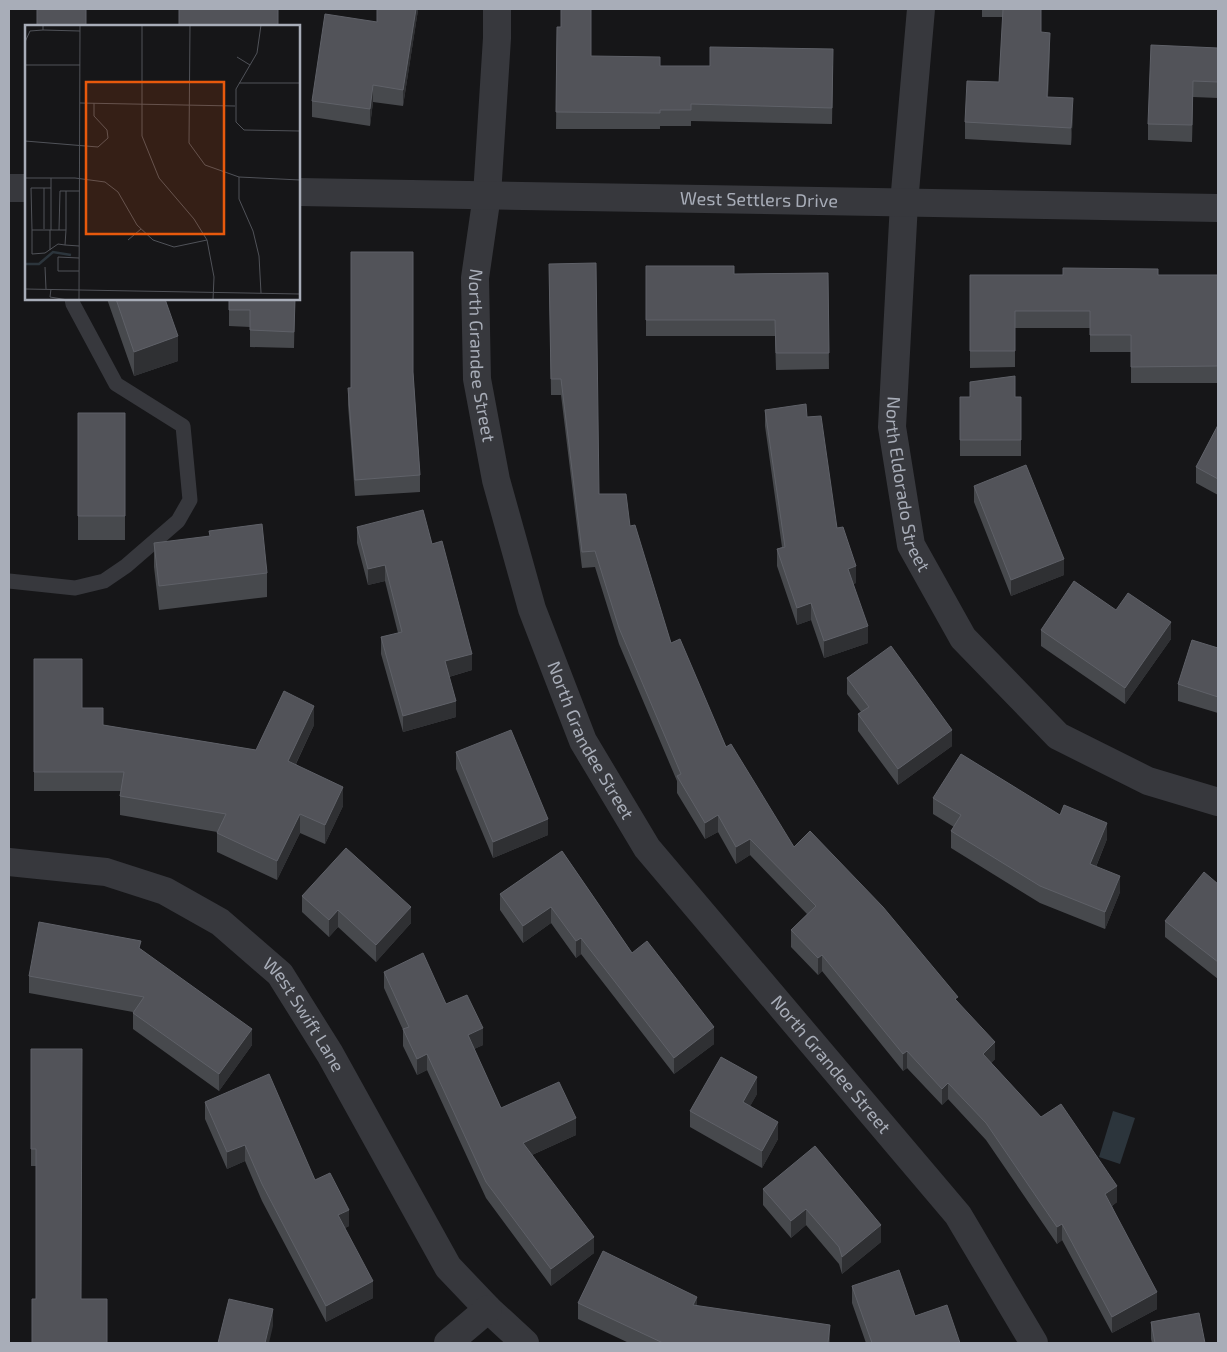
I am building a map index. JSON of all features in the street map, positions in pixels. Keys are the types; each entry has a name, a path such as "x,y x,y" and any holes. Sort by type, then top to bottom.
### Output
{"street":[{"name":"North Grandee Street","path":"497,9 497,38 487,195 475,278 477,379 496,480 532,609 583,741 647,848 958,1215 1034,1343"},
{"name":"North Eldorado Street","path":"921,9 904,203 892,428 911,545 963,638 1058,736 1148,781 1218,802"},
{"path":"9,188 25,188"},
{"name":"West Settlers Drive","path":"300,192 1218,208"},
{"name":"West Swift Lane","path":"9,862 106,872 165,891 220,922 280,974 330,1054 448,1266 488,1309 525,1343"},
{"path":"448,1343 488,1309"}],"lane":[{"path":"9,581 75,588 104,581 126,566 178,521 190,500 183,426 116,384 72,300"}],"shaded area":[{"path":"1113,1111 1135,1118 1120,1164 1099,1157"}],"building":[{"path":"37,9 86,9 86,25 37,25"},
{"path":"179,9 278,9 278,25 179,25"},
{"path":"377,9 416,9 403,90 373,85 370,109 312,101 325,14 377,22"},
{"path":"561,9 591,9 591,56 660,57 660,66 710,66 710,47 833,49 832,108 691,104 691,110 660,110 660,113 556,112 557,27 561,27"},
{"path":"1003,9 1041,9 1041,32 1050,33 1047,97 1073,98 1071,128 965,122 967,81 999,82"},
{"path":"1151,45 1218,48 1218,82 1193,81 1192,125 1148,124"},
{"path":"351,252 413,252 413,372 420,475 355,480 348,388 351,388"},
{"path":"596,263 599,494 626,494 630,526 635,525 671,643 680,639 726,747 731,744 794,847 810,831 883,907 958,997 955,999 995,1042 983,1054 1041,1117 1061,1104 1117,1186 1105,1194 1157,1292 1112,1317 1062,1224 1057,1227 986,1123 948,1083 942,1089 907,1051 903,1054 822,955 818,958 791,930 816,906 750,839 736,847 718,815 705,823 677,776 681,774 619,628 595,551 582,552 561,379 551,379 549,264"},
{"path":"646,266 734,266 734,274 828,273 829,353 776,353 775,320 646,320"},
{"path":"1063,268 1158,269 1158,275 1218,275 1218,366 1131,367 1131,335 1090,335 1090,311 1015,311 1015,351 970,351 970,275 1063,275"},
{"path":"116,300 165,300 178,336 134,352"},
{"path":"229,300 295,300 294,332 250,330 250,310 229,310"},
{"path":"1015,376 1015,397 1021,397 1021,440 960,440 960,397 970,397 970,382"},
{"path":"806,404 807,417 821,416 837,528 843,527 856,566 848,569 868,626 824,641 811,603 797,608 777,549 785,547 765,410"},
{"path":"78,413 125,413 125,516 78,516"},
{"path":"1218,425 1218,479 1196,467"},
{"path":"1026,465 1064,559 1011,580 974,486"},
{"path":"423,510 432,544 442,541 472,654 445,661 456,701 403,716 381,637 402,632 385,565 368,569 357,527"},
{"path":"262,524 267,573 159,586 154,543 210,536 209,531"},
{"path":"1074,581 1116,610 1128,593 1171,622 1125,688 1041,630"},
{"path":"1192,640 1218,648 1218,697 1178,684"},
{"path":"891,646 952,730 898,769 858,714 869,707 847,678"},
{"path":"34,659 82,659 82,708 103,708 103,725 256,750 284,691 314,706 288,761 343,787 325,825 300,814 277,861 217,833 226,814 120,796 124,772 34,772"},
{"path":"511,730 548,819 493,842 456,752"},
{"path":"961,754 1060,815 1064,805 1107,823 1090,864 1120,876 1105,912 1040,886 951,831 961,815 933,798"},
{"path":"346,848 411,907 376,945 338,910 329,920 302,896"},
{"path":"562,851 632,953 647,941 714,1027 674,1058 581,938 576,941 551,907 523,926 500,894"},
{"path":"1204,872 1218,884 1218,962 1165,921"},
{"path":"39,922 141,941 139,948 252,1029 219,1074 133,1013 144,997 29,976"},
{"path":"423,953 446,1004 467,995 483,1028 468,1035 501,1108 559,1082 576,1118 523,1143 594,1237 551,1269 486,1182 427,1054 417,1059 403,1029 409,1027 384,972"},
{"path":"31,1049 82,1049 81,1299 107,1299 107,1343 32,1343 32,1299 36,1299 36,1149 31,1149"},
{"path":"721,1057 757,1077 743,1102 778,1122 762,1151 690,1111"},
{"path":"269,1074 315,1180 330,1173 349,1210 338,1215 373,1281 326,1306 262,1184 245,1145 227,1152 205,1102"},
{"path":"815,1146 881,1225 842,1257 839,1247 806,1209 791,1221 763,1189"},
{"path":"603,1251 697,1297 693,1305 830,1325 828,1343 663,1343 578,1303"},
{"path":"899,1270 915,1316 947,1305 960,1343 872,1343 852,1286"},
{"path":"229,1299 273,1309 265,1343 218,1343"},
{"path":"1199,1313 1205,1343 1155,1343 1151,1322"}]}
